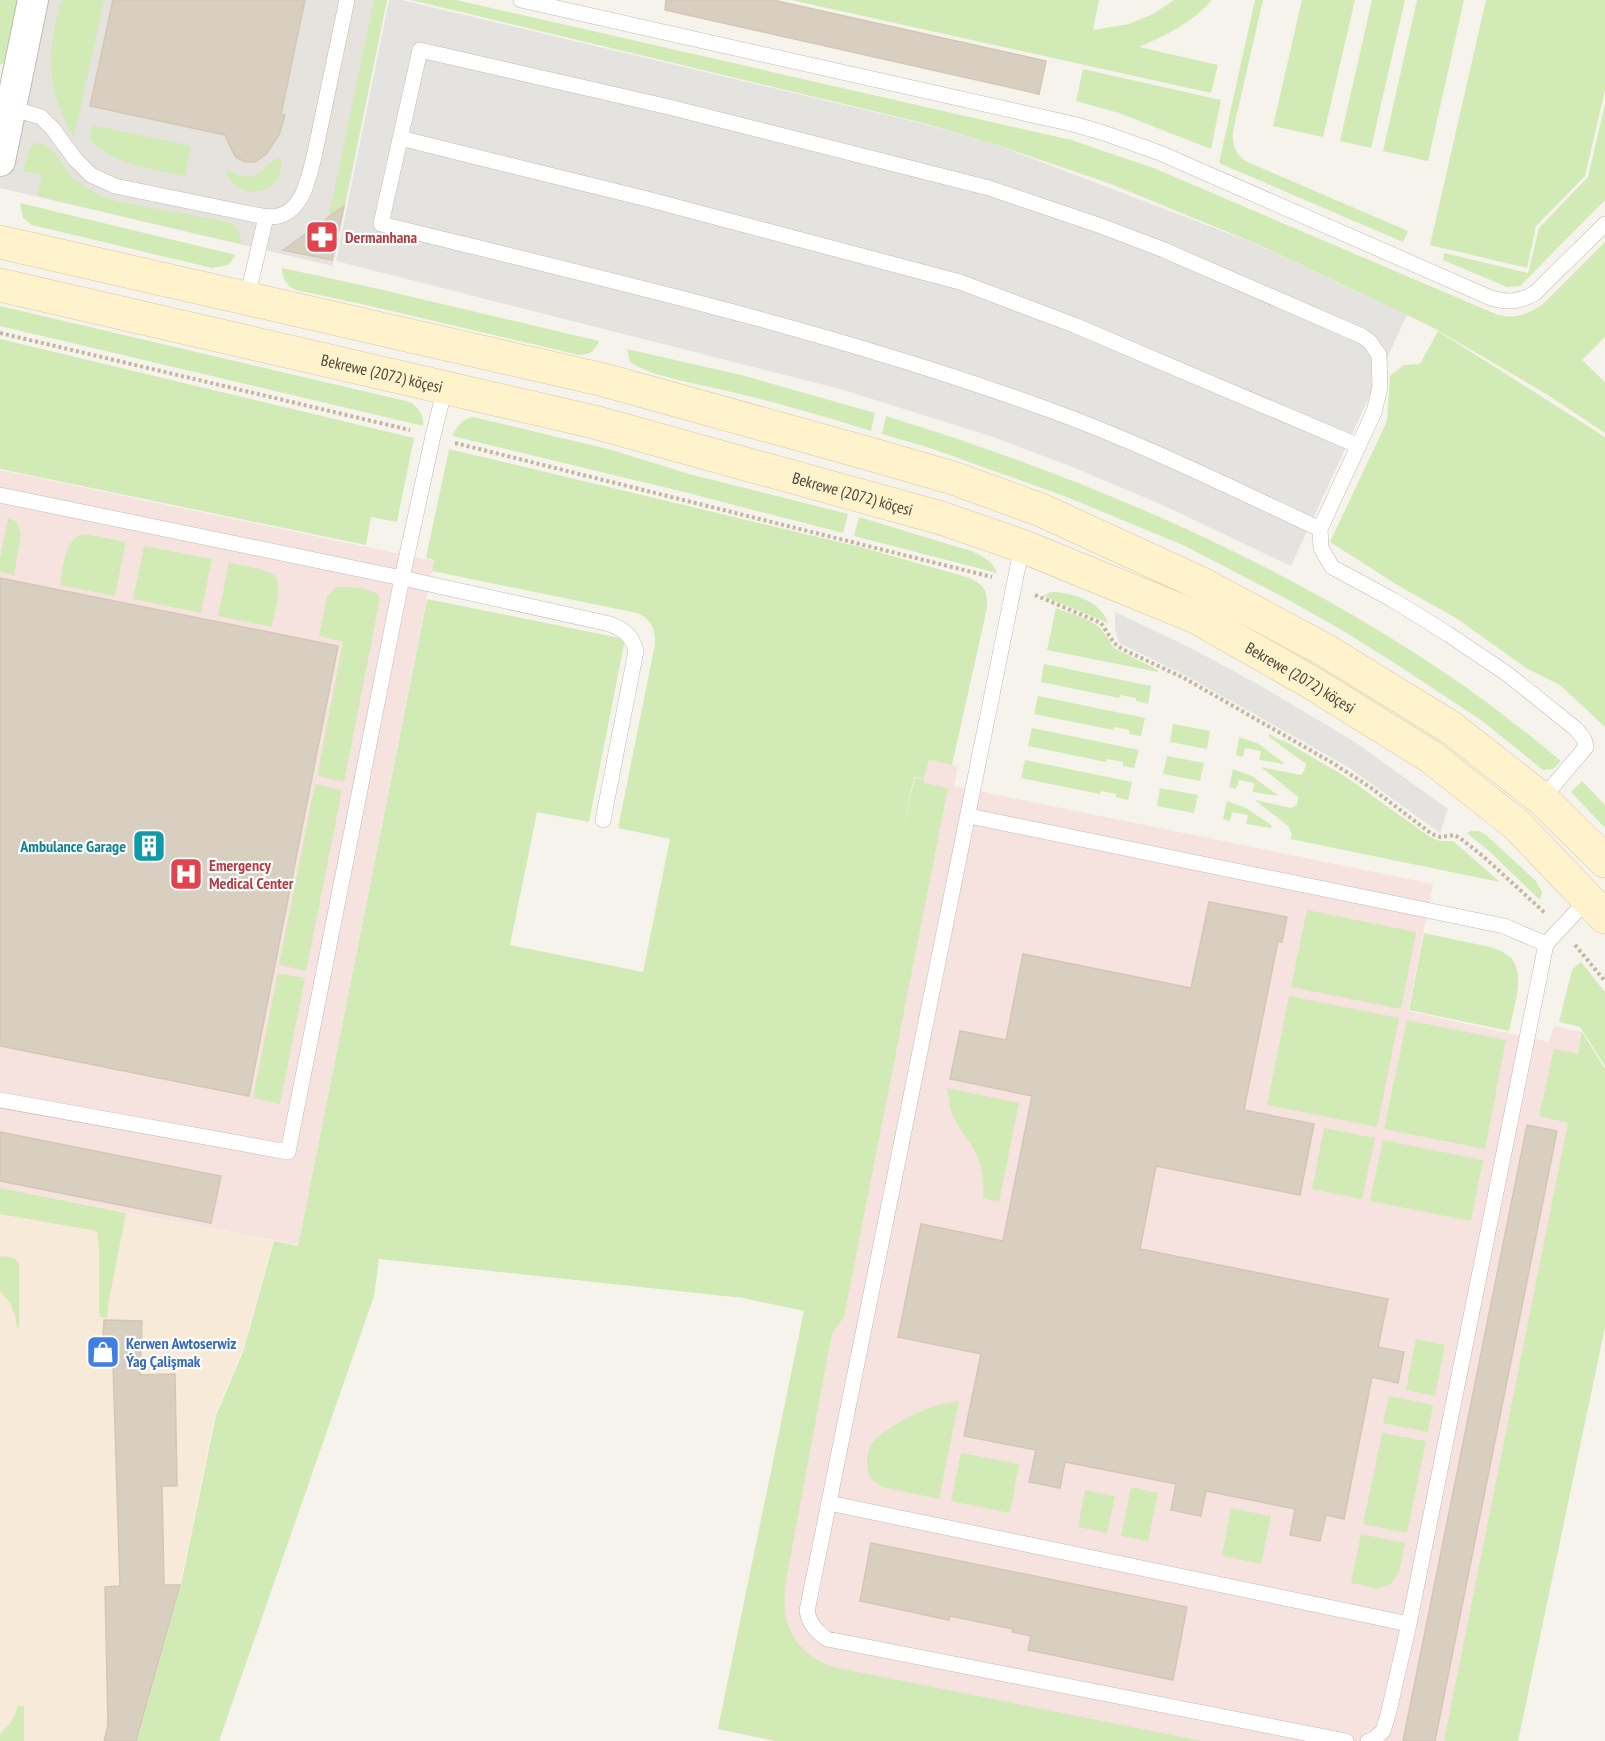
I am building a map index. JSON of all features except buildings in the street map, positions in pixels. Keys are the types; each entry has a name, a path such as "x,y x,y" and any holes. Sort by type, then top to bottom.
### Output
{"main road":[{"name":"Bekrewe (2072) köçesi","path":"0,242 604,380 870,453 953,478 1041,510 1202,584 1325,650 1450,728 1542,800 1605,861"},
{"name":"Bekrewe (2072) köçesi","path":"0,285 594,422 941,518 1022,546 1196,616 1312,682 1439,764 1517,825 1597,908"}],"street":[{"path":"0,161 33,0"}],"lane":[{"path":"11,108 41,117 91,175 116,186 266,217 284,214 302,195 308,180 347,0"},
{"path":"521,0 1073,124 1104,133 1160,153 1491,298 1503,301 1520,300 1535,293 1605,224"},
{"path":"1320,529 1176,462 1114,436 1048,410 931,370 852,345 638,288 381,224 420,50 680,110 989,188 1164,250 1362,336 1370,342 1379,355 1380,387 1374,412 1320,529 1321,548 1332,567 1448,634 1506,673 1576,729 1584,739 1586,747 1542,800"},
{"path":"400,138 647,199 960,282 1074,325 1359,446"},
{"path":"247,298 266,217"},
{"path":"0,1100 288,1152 402,578 445,387"},
{"path":"0,495 402,578 621,628 634,642 635,662 603,820"},
{"path":"1022,546 807,1611 810,1623 827,1639 1346,1741"},
{"path":"969,816 1504,926 1546,944"},
{"path":"1368,1741 1383,1731 1386,1723 1546,944 1560,929 1597,908"},
{"path":"829,1503 1408,1624"}],"path":[{"path":"0,333 433,436 995,578 1101,623 1114,643 1122,649 1184,678 1331,762 1432,834 1440,837 1454,835 1460,838 1537,904 1605,981"}],"shaded area":[{"path":"31,0 387,0 333,266 0,188 0,152"},
{"path":"389,0 402,0 924,124 1000,146 1256,244 1407,315 1291,566 1160,504 993,437 840,389 336,261"},
{"name":"Emergency Medical Center","path":"0,470 434,561 298,1245 0,1188"},
{"path":"1115,612 1191,648 1261,686 1355,742 1448,809 1440,833 1348,767 1185,675 1119,643 1115,630"},
{"path":"929,760 958,766 954,786 1433,884 1408,1011 1549,1042 1554,1026 1582,1032 1605,1069 1605,1327 1518,1741 776,1741 718,1729 914,778 924,779"},
{"path":"0,1188 273,1241 242,1352 215,1414 180,1585 136,1741 0,1741"}],"green space":[{"path":"0,0 21,0 5,62 0,65"},
{"path":"62,0 104,0 74,138 60,110 51,72 52,44"},
{"path":"374,0 387,0 342,217 329,215"},
{"path":"411,0 456,0 1071,140 1156,169 1498,315 1522,315 1543,304 1605,242 1605,337 1582,360 1605,382 1605,433 1548,395 1434,328 1257,244 1111,184 1000,146 923,123"},
{"path":"791,0 1099,0 1093,30 1129,24 1153,14 1174,0 1212,0 1187,22 1139,47 1218,65 1211,93"},
{"path":"1255,0 1263,0 1233,131 1237,151 1245,161 1408,231 1403,242 1219,163"},
{"path":"1302,0 1355,0 1323,137 1273,126"},
{"path":"1372,0 1405,0 1371,148 1340,141"},
{"path":"1417,0 1464,0 1428,161 1383,151"},
{"path":"1486,0 1605,0 1605,90 1585,176 1536,226 1527,268 1430,245"},
{"path":"1083,69 1221,100 1211,149 1119,113 1076,101"},
{"path":"1605,104 1605,200 1520,286 1507,287 1443,260 1444,253 1528,273 1539,228 1588,177"},
{"path":"92,125 191,146 185,176 134,165 109,155 89,139"},
{"path":"36,143 43,144 53,151 73,178 98,194 115,201 228,222 238,230 241,244 37,196 42,175 23,171 30,148"},
{"path":"278,158 281,159 280,171 276,180 269,187 260,191 251,192 241,189 226,173 229,171 244,176 253,176"},
{"path":"20,203 236,255 228,265 212,268 32,225 23,218"},
{"path":"282,268 599,341 592,352 579,355 296,290 286,282"},
{"path":"0,306 410,402 420,412 423,426 0,326"},
{"path":"1438,331 1605,437 1605,727 1560,685 1526,668 1456,618 1399,586 1330,542 1387,421 1390,376 1404,365 1420,364"},
{"path":"0,339 414,438 397,522 371,517 366,545 0,469"},
{"path":"627,349 741,375 875,413 871,431 770,402 651,372 630,362"},
{"path":"886,416 1032,465 1104,493 1245,557 1380,631 1490,705 1561,761 1553,769 1543,770 1481,720 1393,662 1285,598 1183,545 1064,496 930,448 882,434"},
{"path":"473,417 612,450 689,474 848,514 843,533 452,436 463,421"},
{"path":"449,449 864,548 970,578 984,590 987,597 987,608 952,765 929,760 924,779 914,777 903,829 915,778 924,780 924,783 948,788 844,1317 832,1333 786,1581 787,1622 792,1634 808,1653 833,1667 1202,1741 776,1741 718,1729 804,1311 743,1298 379,1259 374,1296 219,1741 137,1741 181,1585 216,1415 243,1352 274,1241 298,1246 427,599 625,639 589,822 537,812 510,945 643,972 670,839 618,828 655,644 653,629 646,619 637,613 432,571 434,560 426,558"},
{"path":"859,517 971,551 989,562 997,573 854,536"},
{"path":"8,518 17,522 21,534 14,575 0,572 0,558"},
{"path":"85,534 126,542 115,596 60,585 68,547 72,541"},
{"path":"144,546 212,559 201,613 133,599"},
{"path":"229,563 271,573 276,578 278,594 272,627 218,616"},
{"path":"337,587 369,590 378,594 380,599 344,782 317,776 343,642 319,636 327,596"},
{"path":"1051,592 1084,599 1099,609 1108,623 1043,596"},
{"path":"1056,608 1096,625 1114,648 1158,672 1047,650"},
{"path":"1044,664 1151,686 1148,704 1136,701 1136,698 1120,695 1119,698 1041,682"},
{"path":"1038,696 1145,718 1141,736 1129,734 1129,730 1114,727 1113,730 1034,714"},
{"path":"1173,724 1210,731 1207,749 1170,742"},
{"path":"1032,728 1139,750 1134,768 1123,766 1123,762 1107,759 1106,762 1028,746"},
{"path":"1269,734 1346,777 1430,837 1440,841 1453,841 1500,882 1290,839 1292,834 1288,826 1255,800 1291,808 1297,805 1298,797 1261,767 1301,775 1306,764 1269,737"},
{"path":"1239,737 1259,744 1285,764 1259,760 1261,751 1245,748 1243,757 1236,755"},
{"path":"1167,756 1204,763 1200,781 1163,774"},
{"path":"1025,760 1132,782 1128,800 1116,797 1116,794 1101,791 1100,794 1021,778"},
{"path":"1233,769 1252,776 1279,796 1253,792 1254,783 1239,780 1236,789 1229,787"},
{"path":"1582,781 1605,805 1605,828 1571,792"},
{"path":"315,784 342,790 306,971 279,965"},
{"path":"1160,788 1198,795 1194,813 1157,806"},
{"path":"1227,801 1246,808 1272,828 1246,824 1248,815 1232,812 1230,821 1223,819"},
{"path":"1479,831 1486,835 1535,880 1542,892 1540,900 1467,833"},
{"path":"1307,910 1416,932 1401,1009 1291,987"},
{"path":"1424,933 1490,947 1511,958 1518,973 1518,983 1509,1031 1409,1010"},
{"path":"1581,962 1605,992 1605,1066 1580,1027 1559,1022 1572,970"},
{"path":"278,973 305,978 280,1104 253,1098"},
{"path":"1289,996 1399,1018 1377,1127 1267,1105"},
{"path":"1407,1020 1506,1040 1485,1149 1384,1129"},
{"path":"1582,1032 1605,1069 1605,1327 1518,1741 1444,1741 1568,1123 1539,1116 1554,1049 1578,1054"},
{"path":"947,1088 1019,1103 999,1202 983,1198 981,1166 973,1148 953,1117"},
{"path":"1324,1128 1375,1138 1362,1199 1312,1189"},
{"path":"1383,1140 1483,1160 1471,1221 1370,1201"},
{"path":"0,1188 126,1213 107,1318 101,1317 99,1313 97,1231 0,1214"},
{"path":"0,1256 14,1258 19,1265 19,1328 17,1328 10,1303 0,1291"},
{"path":"1416,1339 1445,1345 1435,1396 1406,1390"},
{"path":"1389,1396 1433,1405 1428,1432 1383,1423"},
{"path":"959,1401 939,1499 882,1487 870,1478 867,1458 875,1439 915,1414"},
{"path":"1382,1433 1426,1441 1407,1533 1363,1524"},
{"path":"961,1453 1019,1464 1010,1513 951,1501"},
{"path":"1131,1487 1158,1493 1148,1541 1121,1536"},
{"path":"1085,1490 1115,1496 1107,1533 1078,1527"},
{"path":"1231,1508 1271,1516 1261,1564 1222,1556"},
{"path":"1361,1534 1405,1543 1399,1572 1390,1585 1376,1588 1351,1583"},
{"path":"17,1706 24,1706 24,1741 0,1741 0,1734 9,1725"}],"place":[{"name":"Dermanhana","path":"322,237"},
{"name":"Ambulance Garage","path":"149,846"},
{"name":"Emergency Medical Center","path":"186,874"},
{"name":"Kerwen Awtoserwiz Ýag Çalişmak","path":"103,1352"}]}
